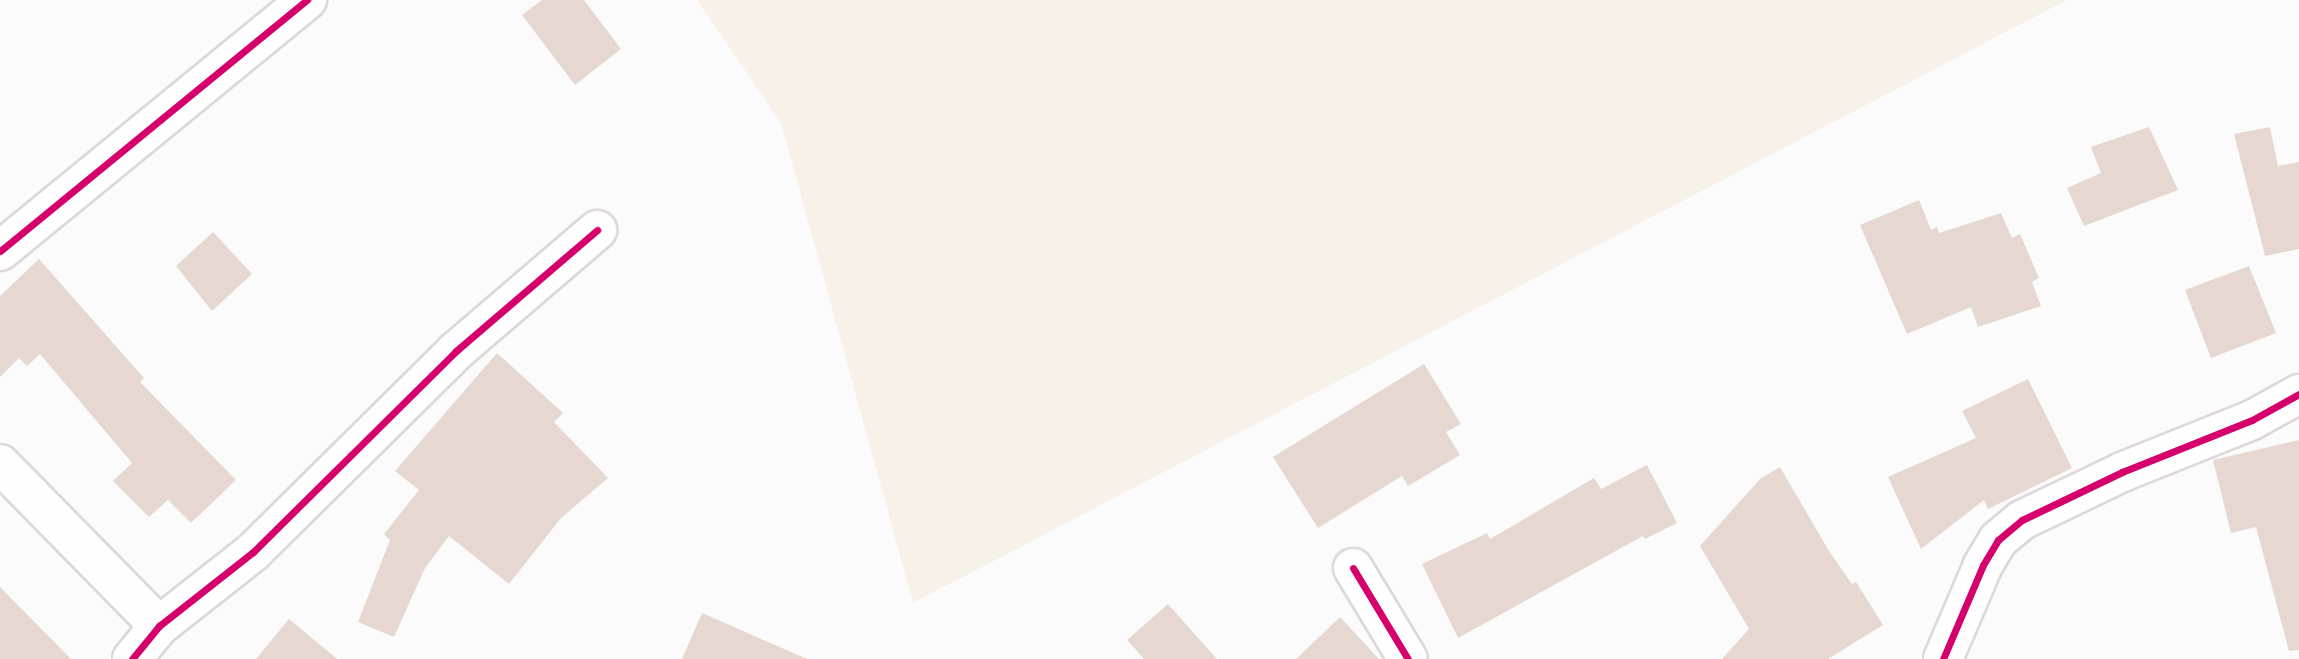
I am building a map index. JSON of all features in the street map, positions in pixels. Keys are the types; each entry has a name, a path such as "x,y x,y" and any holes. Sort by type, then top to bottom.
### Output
{"street":[{"path":"0,251 307,0"},
{"path":"132,659 159,626 253,552 456,351 597,230"},
{"path":"1943,659 1983,565 1998,540 2022,520 2122,472 2252,420 2299,394"},
{"path":"0,464 159,626"},
{"path":"1353,568 1408,659"}],"shaded area":[{"path":"697,0 2067,0 913,603 781,123"}],"building":[{"path":"542,0 584,0 621,49 575,85 522,15"},
{"path":"2149,127 2178,190 2084,226 2067,188 2101,173 2091,147"},
{"path":"2270,127 2278,166 2299,162 2299,249 2265,256 2234,134"},
{"path":"1919,200 1931,230 1937,227 1939,233 2001,213 2012,238 2020,234 2039,278 2032,282 2041,306 1978,327 1971,307 1907,334 1860,225"},
{"path":"213,232 252,274 212,311 176,266"},
{"path":"39,259 144,378 140,382 236,480 191,523 168,500 149,517 113,481 132,463 40,354 27,366 19,358 0,377 0,296"},
{"path":"2249,266 2276,333 2211,358 2185,290"},
{"path":"497,353 563,413 554,422 608,478 561,518 509,584 449,536 425,568 394,637 358,622 390,540 384,534 419,490 395,471"},
{"path":"1424,364 1461,424 1446,432 1460,455 1408,486 1402,476 1318,528 1273,457"},
{"path":"2028,379 2072,468 1988,509 1984,500 1921,549 1888,477 1976,438 1962,411"},
{"path":"2299,440 2299,650 2289,651 2256,527 2231,533 2213,460"},
{"path":"1647,465 1677,523 1645,539 1643,536 1458,638 1422,564 1487,533 1490,539 1594,478 1601,489"},
{"path":"1780,467 1829,551 1852,584 1856,582 1883,625 1828,659 1722,659 1749,629 1700,546 1760,479"},
{"path":"0,587 71,659 0,659"},
{"path":"1168,604 1217,659 1144,659 1127,640"},
{"path":"702,613 807,659 682,659"},
{"path":"1340,617 1379,659 1296,659"},
{"path":"289,619 337,659 256,659"}],"cycle path":[{"path":"0,251 307,0"},
{"path":"132,659 159,626 253,552 456,351 597,230"},
{"path":"1943,659 1983,565 1998,540 2022,520 2122,472 2252,420 2299,394"},
{"path":"1353,568 1408,659"}]}
